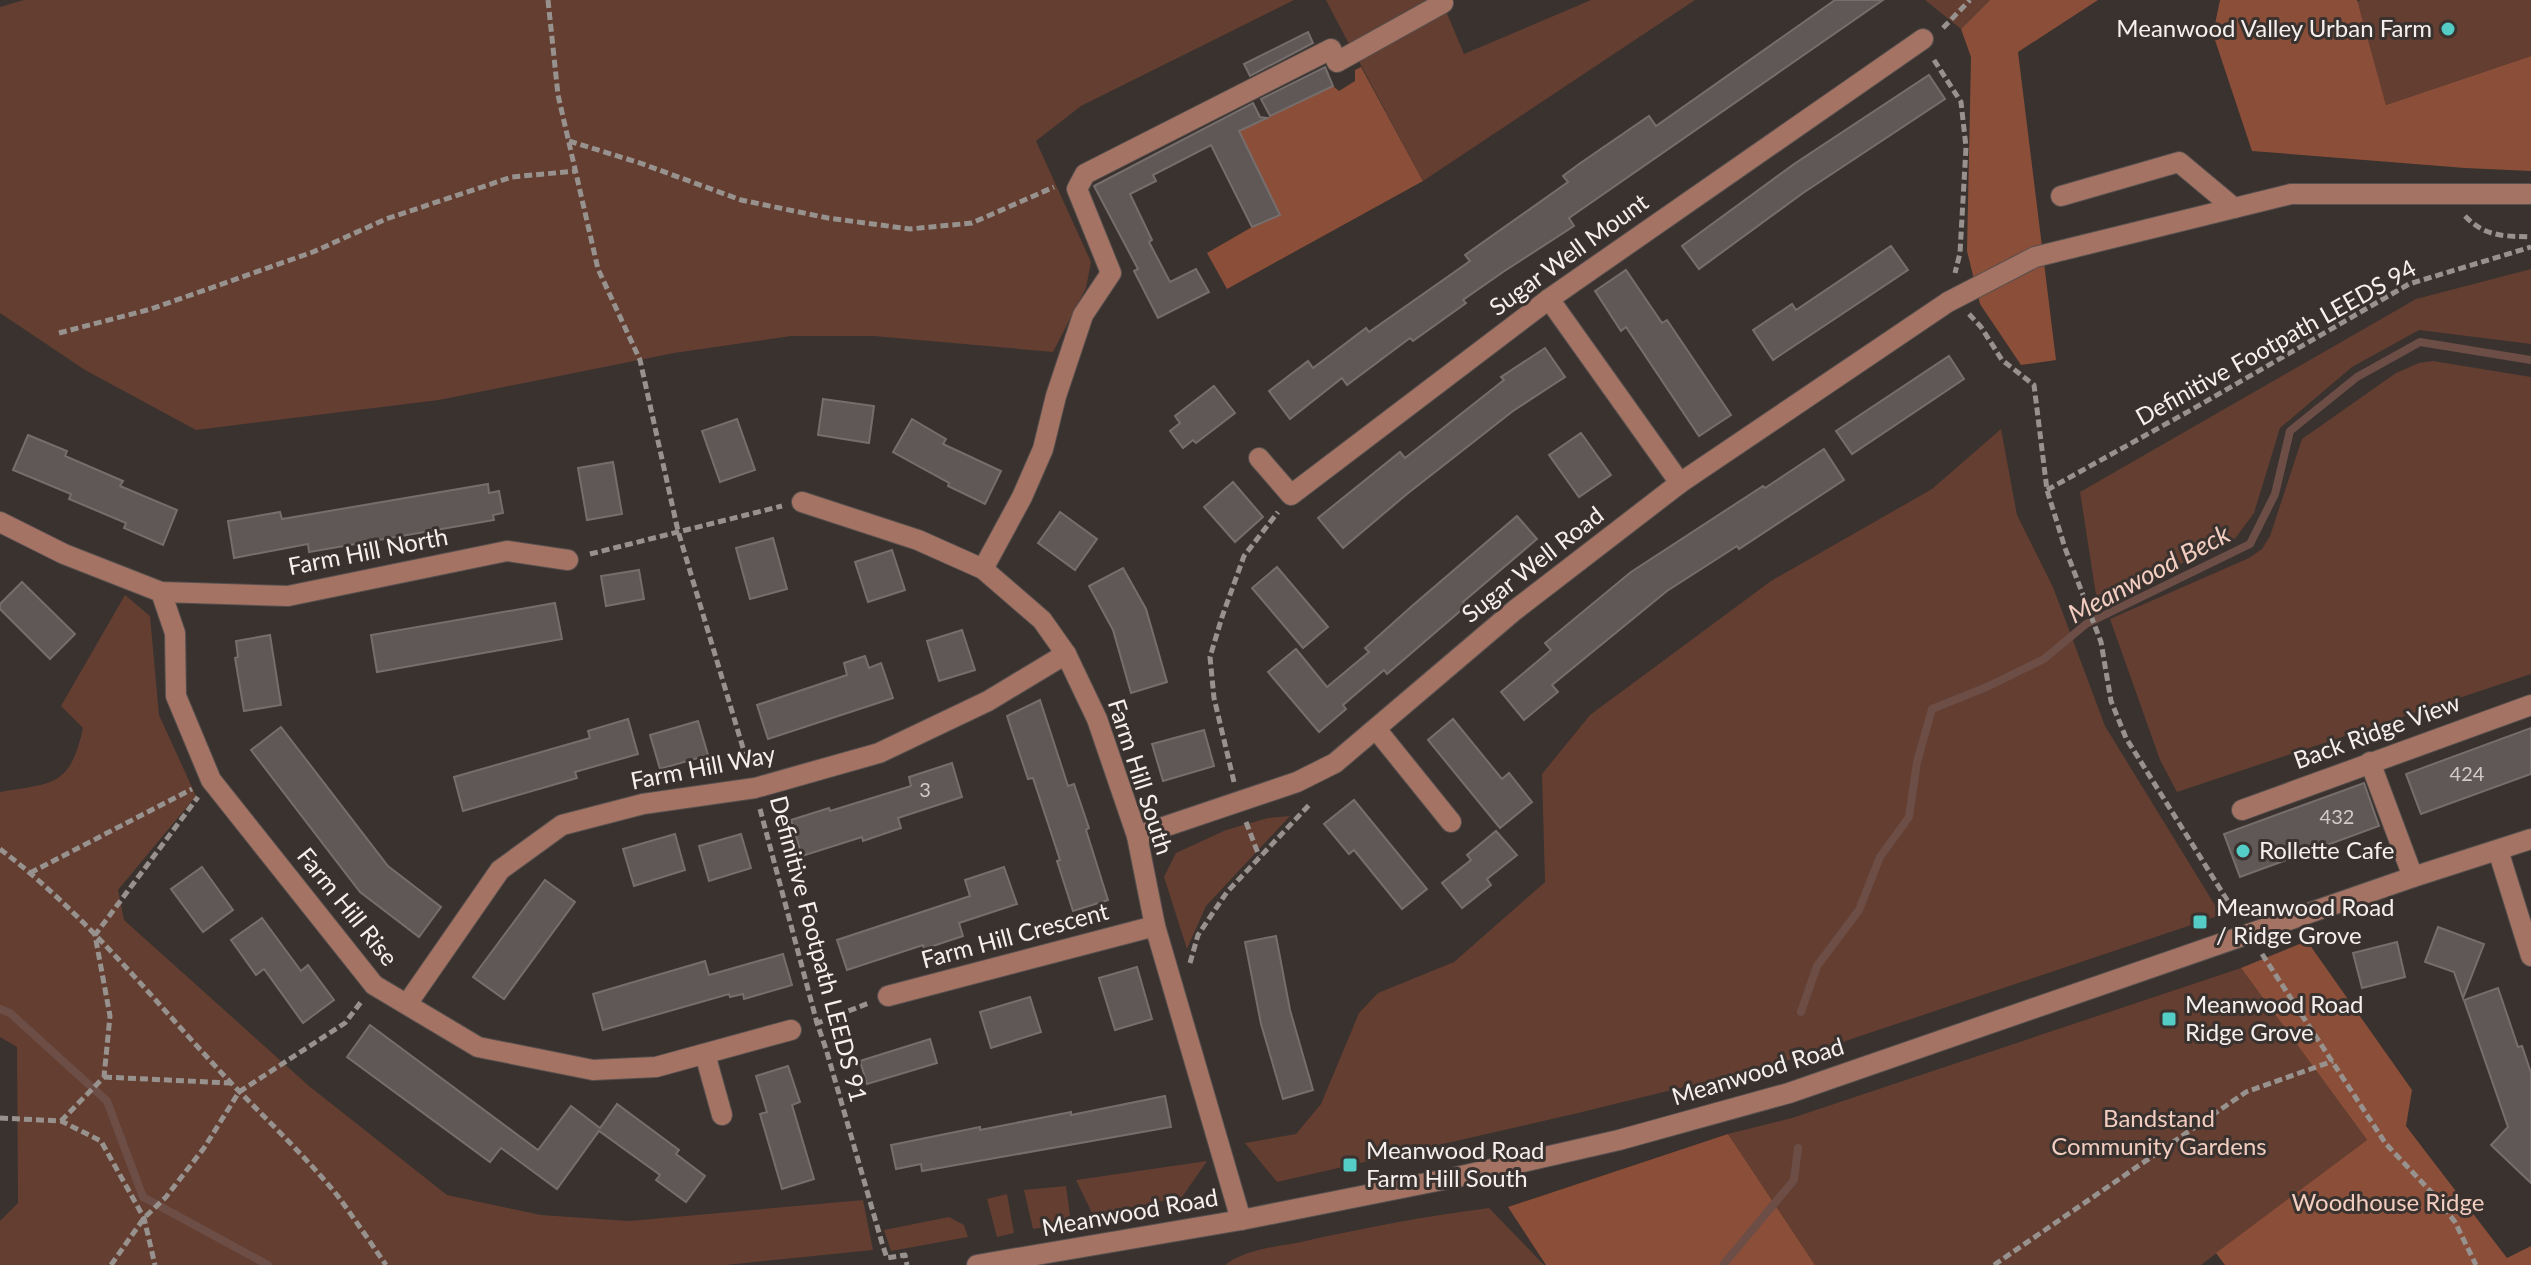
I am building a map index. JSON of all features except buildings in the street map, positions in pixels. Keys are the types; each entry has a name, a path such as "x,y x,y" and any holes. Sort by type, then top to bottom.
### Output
{"street":[{"path":"983,569 1022,497 1043,449 1056,396 1083,315 1111,273 1077,189 1085,174 1331,49 1337,62 1443,3"},
{"name":"Sugar Well Mount","path":"1291,495 1549,299 1923,39"},
{"path":"2061,196 2179,162 2234,208"},
{"name":"Sugar Well Road","path":"1137,836 1297,782 1335,763 1515,610 1680,483 1948,302 2035,257 2291,194 2531,194"},
{"path":"1549,299 1680,483"},
{"path":"1259,458 1291,495"},
{"name":"Farm Hill South","path":"802,502 918,540 983,569 1042,620 1066,654 1097,719 1137,836 1155,926 1241,1220"},
{"name":"Farm Hill North","path":"0,522 64,554 161,592 288,596 507,551 568,560"},
{"name":"Farm Hill Rise","path":"161,592 175,633 176,696 211,780 374,985 478,1047 593,1070 656,1067 791,1030"},
{"name":"Farm Hill Way","path":"407,1004 500,870 562,825 643,804 755,788 879,753 988,701 1066,654"},
{"name":"Back Ridge View","path":"2242,810 2531,705"},
{"path":"1376,729 1451,822"},
{"path":"2370,762 2413,877"},
{"name":"Meanwood Road","path":"978,1265 1241,1220 1604,1144 1789,1093 2531,839"},
{"path":"2498,850 2531,956"},
{"name":"Farm Hill Crescent","path":"888,996 1155,926"},
{"path":"705,1054 722,1115"}],"path":[{"name":"Definitive Footpath LEEDS 91","path":"548,0 558,95 598,269 640,360 678,531 755,788 817,1023 882,1243 887,1258 905,1255 907,1265"},
{"path":"1977,0 1968,2 1947,26 1923,39 1961,102 1966,147 1960,253 1948,302 1969,315 1981,327 2002,360 2034,385 2047,490 2065,548 2101,642 2111,701 2126,738 2248,934 2386,1144 2455,1222 2476,1265"},
{"path":"569,141 741,200 828,218 910,229 972,223 1085,174"},
{"path":"59,333 151,309 313,252 386,219 512,177 576,171"},
{"path":"2446,194 2471,222 2493,235 2531,237"},
{"name":"Definitive Footpath LEEDS 94","path":"2047,490 2409,284 2531,247"},
{"path":"1259,856 1238,802 1214,698 1210,657 1244,556 1291,495"},
{"path":"568,560 802,502"},
{"path":"1178,1002 1198,935 1227,892 1328,785 1335,763"},
{"path":"30,873 211,780"},
{"path":"61,1121 104,1077 110,1016 95,935 211,780"},
{"path":"0,849 95,935 336,1195 386,1265"},
{"path":"111,1265 144,1218 166,1197 204,1148 239,1092 345,1023 374,985"},
{"path":"791,1030 888,996"},
{"path":"1994,1265 2246,1092 2333,1061"},
{"path":"104,1077 230,1083"},
{"path":"0,1118 61,1121 101,1141 144,1218 155,1265"}],"green space":[{"path":"24,0 1294,0 1081,106 1036,141 1091,262 1086,288 1053,352 874,336 791,336 674,353 439,400 196,430 85,370 0,313 0,7"},
{"path":"1326,0 1436,0 1350,46"},
{"path":"1591,0 1695,0 1423,181 1357,58 1446,11 1464,54"},
{"path":"1925,0 1990,0 1961,29"},
{"path":"1990,0 2098,0 2018,52 2056,360 2021,365 1980,304 1967,251 1971,57 1961,29"},
{"path":"2220,0 2357,0 2386,105 2531,56 2531,171 2252,151 2213,34"},
{"name":"Meanwood Valley Urban Farm","path":"2531,0 2531,56 2386,105 2357,2"},
{"path":"1361,67 1423,181 1227,289 1207,253 1252,227 1239,131 1333,86 1339,91 1355,81 1355,70"},
{"path":"2531,269 2531,344 2419,330 2352,367 2280,428 2254,513 2234,540 2097,601 2080,492 2416,299"},
{"path":"2433,361 2531,377 2531,674 2177,792 2160,760 2110,619 2249,558 2262,549 2270,536 2302,439 2396,373 2419,363"},
{"path":"2001,429 2017,515 2053,587 2105,726 2221,915 1774,1065 1277,1182 1245,1143 1296,1134 1321,1104 1359,1013 1378,993 1454,962 1545,882 1542,774 1590,715 1771,581 1932,489"},
{"path":"125,595 150,616 159,715 196,796 118,890 124,920 309,1086 447,1195 541,1215 629,1221 863,1200 873,1250 726,1265 0,1265 0,1221 18,1203 17,1047 0,1037 0,792 56,779 72,762 83,728 61,706"},
{"path":"1290,816 1206,906 1187,949 1164,877 1176,853 1226,830 1268,818"},
{"name":"Woodhouse Ridge","path":"2307,941 2412,1090 2406,1126 2507,1258 2531,1246 2531,1265 2225,1265 2216,1253 2367,1140 2241,968"},
{"name":"Bandstand Community Gardens","path":"2241,968 2367,1140 2201,1265 1815,1265 1728,1134 1792,1118"},
{"path":"1728,1134 1815,1265 1546,1265 1508,1207"},
{"path":"1207,1161 1182,1197 1093,1215 1076,1180"},
{"path":"1066,1186 1071,1223 1033,1229 1024,1190"},
{"path":"1007,1194 1014,1233 997,1237 987,1199"},
{"path":"1489,1208 1544,1265 1225,1265 1261,1249"},
{"path":"949,1217 964,1225 968,1237 891,1251 884,1230"}],"waterway":[{"name":"Meanwood Beck","path":"1801,1012 1817,966 1859,910 1880,857 1909,817 1917,762 1932,709 2044,659 2086,624 2250,544 2275,494 2290,431 2357,377 2420,342 2531,360"},
{"path":"0,1009 10,1013 107,1101 143,1197 268,1265"},
{"name":"Meanwood Beck","path":"1723,1265 1794,1180 1798,1148"}],"place":[{"name":"Meanwood Valley Urban Farm","path":"2448,29"},
{"name":"Rollette Cafe","path":"2243,851"},
{"name":"Meanwood Road / Ridge Grove","path":"2200,922"},
{"name":"Meanwood Road Ridge Grove","path":"2169,1019"},
{"name":"Meanwood Road Farm Hill South","path":"1350,1165"}]}
